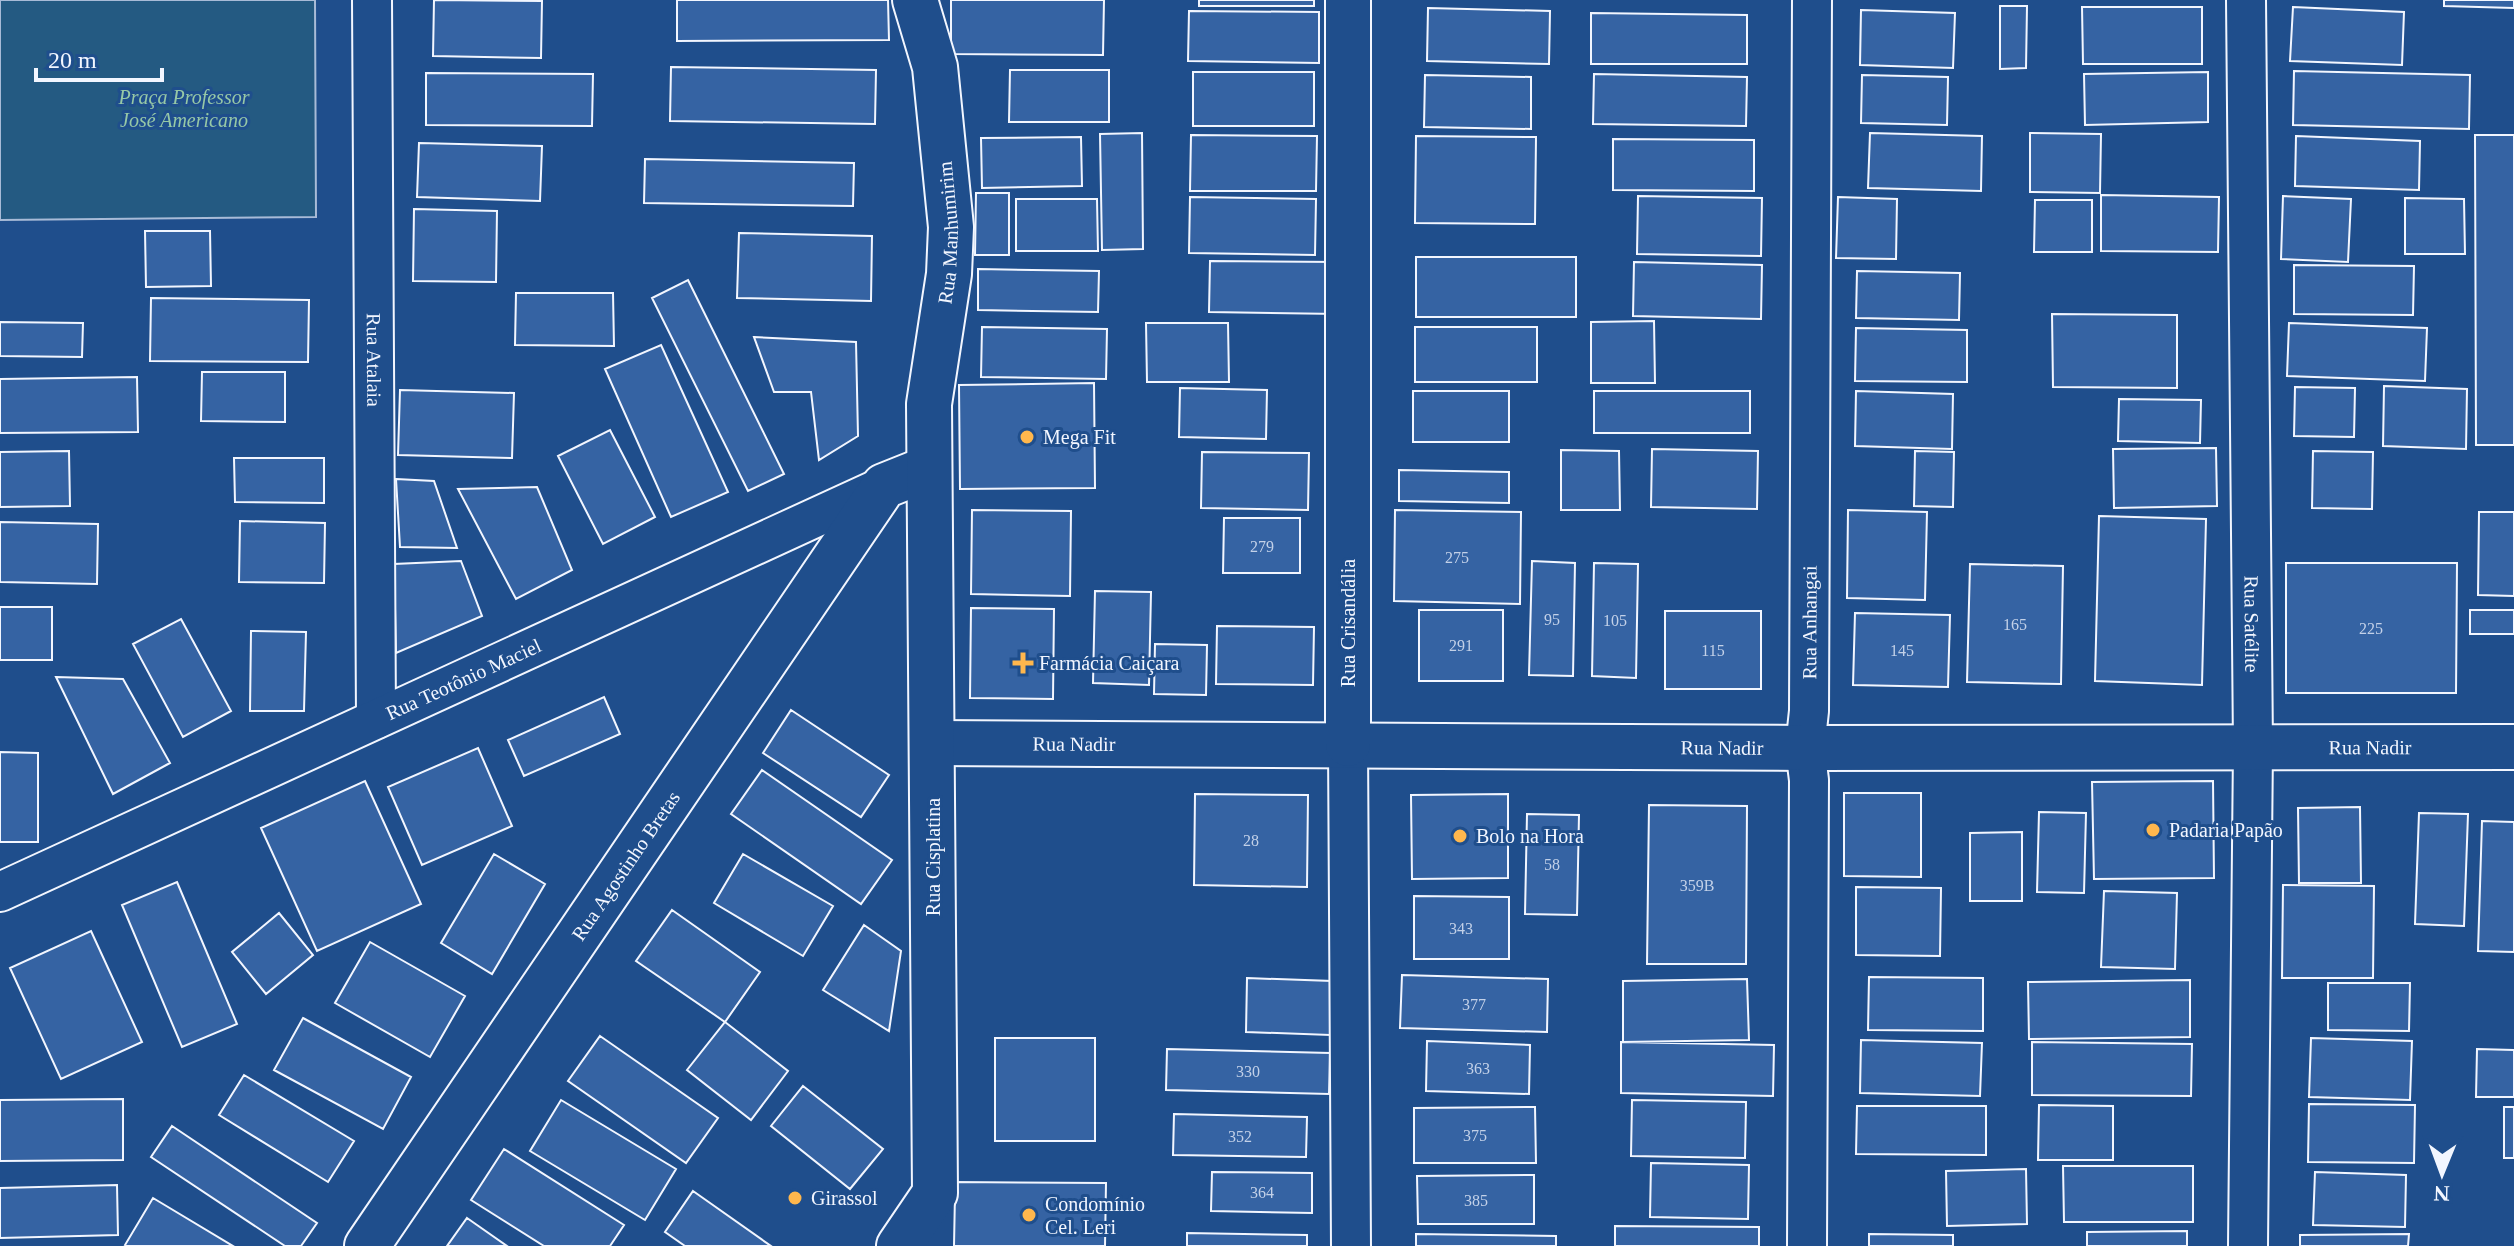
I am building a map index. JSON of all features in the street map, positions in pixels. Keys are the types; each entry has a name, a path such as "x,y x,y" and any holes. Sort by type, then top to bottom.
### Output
{"street":[{"name":"Rua Atalaia","path":"372,0 376,719"},
{"name":"Rua Manhumirim","path":"915,0 935,67 951,227 949,274 929,404 929,468"},
{"name":"Rua Crisandália","path":"1348,0 1351,1246"},
{"name":"Rua Anhangai","path":"1807,1246 1809,780 1805,748 1809,695 1812,0"},
{"name":"Rua Satélite","path":"2246,0 2253,747 2248,1246"},
{"name":"Rua Teotônio Maciel","path":"0,892 929,468"},
{"name":"Rua Cisplatina","path":"929,468 934,1246"},
{"name":"Rua Agostinho Bretas","path":"367,1246 884,486"},
{"name":"Rua Nadir","path":"932,743 1805,748 2514,747"},
{"path":"899,1246 935,1193"}],"green space":[{"name":"Praça Professor José Americano","path":"0,0 315,0 316,217 0,220"}],"building":[{"path":"434,0 542,1 541,58 433,56"},
{"path":"677,0 888,0 889,40 677,41"},
{"path":"951,0 1104,0 1103,55 951,54"},
{"path":"1199,0 1314,0 1314,6 1199,6"},
{"path":"2444,0 2514,0 2514,8 2444,6"},
{"path":"2000,6 2027,6 2026,68 2000,69"},
{"path":"2082,7 2202,7 2202,64 2083,64"},
{"path":"2293,7 2404,12 2402,65 2290,61"},
{"path":"1428,8 1550,11 1549,64 1427,61"},
{"path":"1861,10 1955,13 1953,68 1860,65"},
{"path":"1189,11 1319,12 1319,63 1188,61"},
{"path":"1591,13 1747,15 1747,64 1591,64"},
{"path":"671,67 876,70 875,124 670,121"},
{"path":"1010,70 1109,70 1109,122 1009,122"},
{"path":"2294,71 2470,75 2469,129 2293,125"},
{"path":"1193,72 1314,72 1314,126 1193,126"},
{"path":"2208,72 2208,122 2085,125 2084,74"},
{"path":"426,73 593,74 592,126 426,125"},
{"path":"1594,74 1747,77 1746,126 1593,124"},
{"path":"1425,75 1531,77 1531,129 1424,127"},
{"path":"1862,75 1948,77 1947,125 1861,123"},
{"path":"1142,133 1143,249 1102,250 1100,134"},
{"path":"1870,133 1982,136 1981,191 1868,188"},
{"path":"2030,133 2101,134 2100,193 2030,192"},
{"path":"1191,135 1317,136 1316,191 1190,191"},
{"path":"2475,135 2514,135 2514,445 2476,445"},
{"path":"1416,136 1536,137 1535,224 1415,223"},
{"path":"2296,136 2420,141 2419,190 2295,186"},
{"path":"1081,137 1082,186 982,188 981,138"},
{"path":"1613,139 1754,140 1754,191 1613,190"},
{"path":"419,143 542,146 540,201 417,197"},
{"path":"645,159 854,163 853,206 644,203"},
{"path":"976,193 1009,193 1009,255 975,255"},
{"path":"2101,195 2219,197 2218,252 2101,251"},
{"path":"1638,196 1762,198 1761,256 1637,254"},
{"path":"2283,196 2351,199 2348,262 2281,259"},
{"path":"1190,197 1316,199 1315,255 1189,253"},
{"path":"1838,197 1897,199 1896,259 1836,258"},
{"path":"2405,198 2464,199 2465,254 2405,254"},
{"path":"1016,199 1097,199 1098,251 1016,251"},
{"path":"2035,200 2092,200 2092,252 2034,252"},
{"path":"414,209 497,211 496,282 413,281"},
{"path":"145,231 210,231 211,286 146,287"},
{"path":"739,233 872,236 871,301 737,298"},
{"path":"1416,257 1576,257 1576,317 1416,317"},
{"path":"1210,261 1339,262 1339,314 1209,312"},
{"path":"1634,262 1762,265 1761,319 1633,316"},
{"path":"2294,265 2414,266 2413,315 2294,314"},
{"path":"978,269 1099,271 1098,312 978,310"},
{"path":"1857,271 1960,273 1959,320 1856,318"},
{"path":"688,280 784,474 748,491 652,298"},
{"path":"516,293 613,293 614,346 515,345"},
{"path":"151,298 309,300 308,362 150,361"},
{"path":"2052,314 2177,315 2177,388 2053,387"},
{"path":"1654,321 1655,383 1591,383 1591,322"},
{"path":"0,322 83,323 82,357 0,356"},
{"path":"1146,323 1228,323 1229,382 1147,382"},
{"path":"2289,323 2427,328 2425,381 2287,376"},
{"path":"982,327 1107,329 1106,379 981,377"},
{"path":"1415,327 1537,327 1537,382 1415,382"},
{"path":"1856,328 1967,330 1967,382 1855,381"},
{"path":"754,337 856,342 858,436 819,460 811,392 774,392"},
{"path":"661,345 728,492 671,517 605,369"},
{"path":"202,372 285,372 285,422 201,421"},
{"path":"137,377 138,432 0,433 0,379"},
{"name":"Mega Fit","path":"1094,383 1095,488 960,489 959,385"},
{"path":"2384,386 2467,389 2466,449 2383,446"},
{"path":"2295,387 2355,388 2354,437 2294,436"},
{"path":"1180,388 1267,390 1266,439 1179,437"},
{"path":"400,390 514,393 512,458 398,455"},
{"path":"1413,391 1509,391 1509,442 1413,442"},
{"path":"1594,391 1750,391 1750,433 1594,433"},
{"path":"1856,391 1953,394 1952,449 1855,446"},
{"path":"2119,399 2201,400 2200,443 2118,441"},
{"path":"610,430 655,517 603,544 558,456"},
{"path":"2216,448 2217,506 2114,508 2113,449"},
{"path":"1652,449 1758,451 1757,509 1651,507"},
{"path":"1561,450 1619,451 1620,510 1561,510"},
{"path":"69,451 70,506 0,507 0,452"},
{"path":"1915,451 1954,452 1953,507 1914,506"},
{"path":"2313,451 2373,452 2372,509 2312,508"},
{"path":"1202,452 1309,453 1308,510 1201,508"},
{"path":"234,458 324,458 324,503 235,502"},
{"path":"1399,470 1509,472 1509,503 1399,501"},
{"path":"396,479 434,481 457,548 400,547"},
{"path":"537,487 572,570 516,599 458,489"},
{"path":"972,510 1071,511 1070,596 971,594"},
{"path":"1395,510 1521,512 1520,604 1394,601"},
{"path":"1848,510 1927,512 1925,600 1847,598"},
{"path":"2479,512 2514,512 2514,596 2478,595"},
{"path":"2099,516 2206,519 2202,685 2095,681"},
{"path":"1224,518 1300,518 1300,573 1223,573"},
{"path":"240,521 325,523 324,583 239,582"},
{"path":"0,522 98,524 97,584 0,582"},
{"path":"461,561 482,616 396,653 394,564"},
{"path":"1532,561 1575,563 1573,676 1529,675"},
{"path":"1594,563 1638,564 1636,678 1592,676"},
{"path":"2286,563 2457,563 2456,693 2286,693"},
{"path":"1970,564 2063,566 2061,684 1967,682"},
{"path":"1095,591 1151,592 1149,685 1093,683"},
{"path":"0,607 52,607 52,660 0,660"},
{"path":"971,608 1054,609 1053,699 970,698"},
{"path":"1419,610 1503,610 1503,681 1419,681"},
{"path":"2470,610 2514,610 2514,634 2470,634"},
{"path":"1665,611 1761,611 1761,689 1665,689"},
{"path":"1855,613 1950,615 1948,687 1853,685"},
{"path":"181,619 231,711 183,737 133,644"},
{"path":"1217,626 1314,627 1313,685 1216,684"},
{"path":"251,631 306,632 304,711 250,711"},
{"path":"1155,644 1207,645 1206,695 1154,694"},
{"path":"56,677 123,679 170,763 113,794"},
{"path":"604,697 620,734 524,776 508,740"},
{"path":"791,710 889,775 861,817 763,753"},
{"path":"478,748 512,826 422,865 388,787"},
{"path":"0,752 38,753 38,842 0,842"},
{"path":"762,770 892,860 861,904 731,814"},
{"path":"365,781 421,904 317,951 261,828"},
{"name":"Padaria Papão","path":"2213,781 2214,878 2094,879 2092,782"},
{"path":"1844,793 1921,793 1921,877 1844,876"},
{"path":"1195,794 1308,795 1307,887 1194,885"},
{"name":"Bolo na Hora","path":"1508,794 1508,878 1412,879 1411,795"},
{"path":"1649,805 1747,806 1746,964 1647,964"},
{"path":"2360,807 2361,883 2299,883 2298,808"},
{"path":"2039,812 2086,813 2084,893 2037,892"},
{"path":"2419,813 2468,814 2464,926 2415,924"},
{"path":"1527,814 1579,815 1577,915 1525,914"},
{"path":"2482,821 2514,822 2514,952 2478,951"},
{"path":"2022,832 2022,901 1970,901 1970,833"},
{"path":"494,854 545,884 492,974 441,943"},
{"path":"743,854 833,906 803,956 714,903"},
{"path":"177,882 237,1024 182,1047 122,905"},
{"path":"2283,885 2374,886 2373,978 2282,978"},
{"path":"1856,887 1941,888 1940,956 1856,955"},
{"path":"2104,891 2177,893 2175,969 2101,967"},
{"path":"1414,896 1509,897 1509,959 1414,959"},
{"path":"672,910 760,972 725,1022 636,961"},
{"path":"279,913 313,955 266,994 232,952"},
{"path":"864,925 901,951 889,1031 823,990"},
{"path":"91,931 142,1042 61,1079 10,968"},
{"path":"370,942 465,996 430,1057 335,1003"},
{"path":"1402,975 1548,979 1547,1032 1400,1028"},
{"path":"1869,977 1983,978 1983,1031 1868,1030"},
{"path":"1247,978 1332,981 1330,1035 1246,1032"},
{"path":"1747,979 1749,1040 1623,1042 1623,981"},
{"path":"2190,980 2190,1037 2029,1039 2028,982"},
{"path":"2328,983 2410,983 2409,1031 2328,1030"},
{"path":"303,1018 411,1077 383,1129 274,1070"},
{"path":"725,1022 788,1071 751,1120 687,1070"},
{"path":"600,1036 718,1118 686,1163 568,1081"},
{"path":"995,1038 1095,1038 1095,1141 995,1141"},
{"path":"2311,1038 2412,1041 2410,1100 2309,1097"},
{"path":"1861,1040 1982,1043 1980,1096 1860,1093"},
{"path":"1427,1041 1530,1045 1529,1094 1426,1091"},
{"path":"1621,1042 1774,1045 1773,1096 1621,1093"},
{"path":"2032,1042 2192,1044 2191,1096 2032,1095"},
{"path":"1167,1049 1330,1053 1329,1094 1166,1090"},
{"path":"2477,1049 2514,1050 2514,1097 2476,1097"},
{"path":"244,1075 354,1141 328,1182 219,1115"},
{"path":"803,1086 883,1149 850,1189 771,1126"},
{"path":"123,1099 123,1160 0,1161 0,1100"},
{"path":"561,1100 676,1169 645,1220 530,1151"},
{"path":"1632,1100 1746,1102 1745,1158 1631,1156"},
{"path":"2309,1104 2415,1105 2414,1163 2308,1162"},
{"path":"2039,1105 2113,1106 2113,1160 2038,1160"},
{"path":"1857,1106 1986,1106 1986,1155 1856,1154"},
{"path":"1535,1107 1536,1163 1414,1163 1414,1108"},
{"path":"2504,1107 2514,1107 2514,1158 2504,1158"},
{"path":"1174,1114 1307,1117 1306,1157 1173,1155"},
{"path":"172,1126 317,1223 301,1246 285,1246 151,1157"},
{"path":"504,1149 624,1225 610,1246 544,1246 471,1200"},
{"path":"1651,1163 1749,1165 1748,1219 1650,1217"},
{"path":"2063,1166 2193,1166 2193,1222 2064,1222"},
{"path":"2026,1169 2027,1224 1947,1226 1946,1171"},
{"path":"1212,1172 1312,1173 1312,1213 1211,1211"},
{"path":"2315,1172 2406,1175 2405,1227 2313,1225"},
{"path":"1534,1175 1534,1224 1418,1224 1417,1176"},
{"name":"Condomínio Cel. Leri","path":"953,1182 1106,1183 1105,1246 952,1246"},
{"path":"117,1185 118,1235 0,1238 0,1188"},
{"path":"693,1191 771,1246 685,1246 665,1232"},
{"path":"153,1198 233,1246 125,1245"},
{"path":"467,1218 507,1246 447,1246"},
{"path":"1615,1226 1759,1227 1759,1246 1615,1246"},
{"path":"2187,1231 2187,1246 2087,1246 2087,1232"},
{"path":"1187,1233 1307,1235 1307,1246 1187,1246"},
{"path":"1416,1234 1556,1236 1556,1246 1416,1246"},
{"path":"1869,1234 1953,1235 1953,1246 1869,1246"},
{"path":"2409,1234 2408,1246 2300,1246 2300,1235"}],"place":[{"name":"Mega Fit","path":"1027,437"},
{"name":"Farmácia Caiçara","path":"1023,663"},
{"name":"Padaria Papão","path":"2153,830"},
{"name":"Bolo na Hora","path":"1460,836"},
{"name":"Girassol","path":"795,1198"},
{"name":"Condomínio Cel. Leri","path":"1029,1215"}]}
